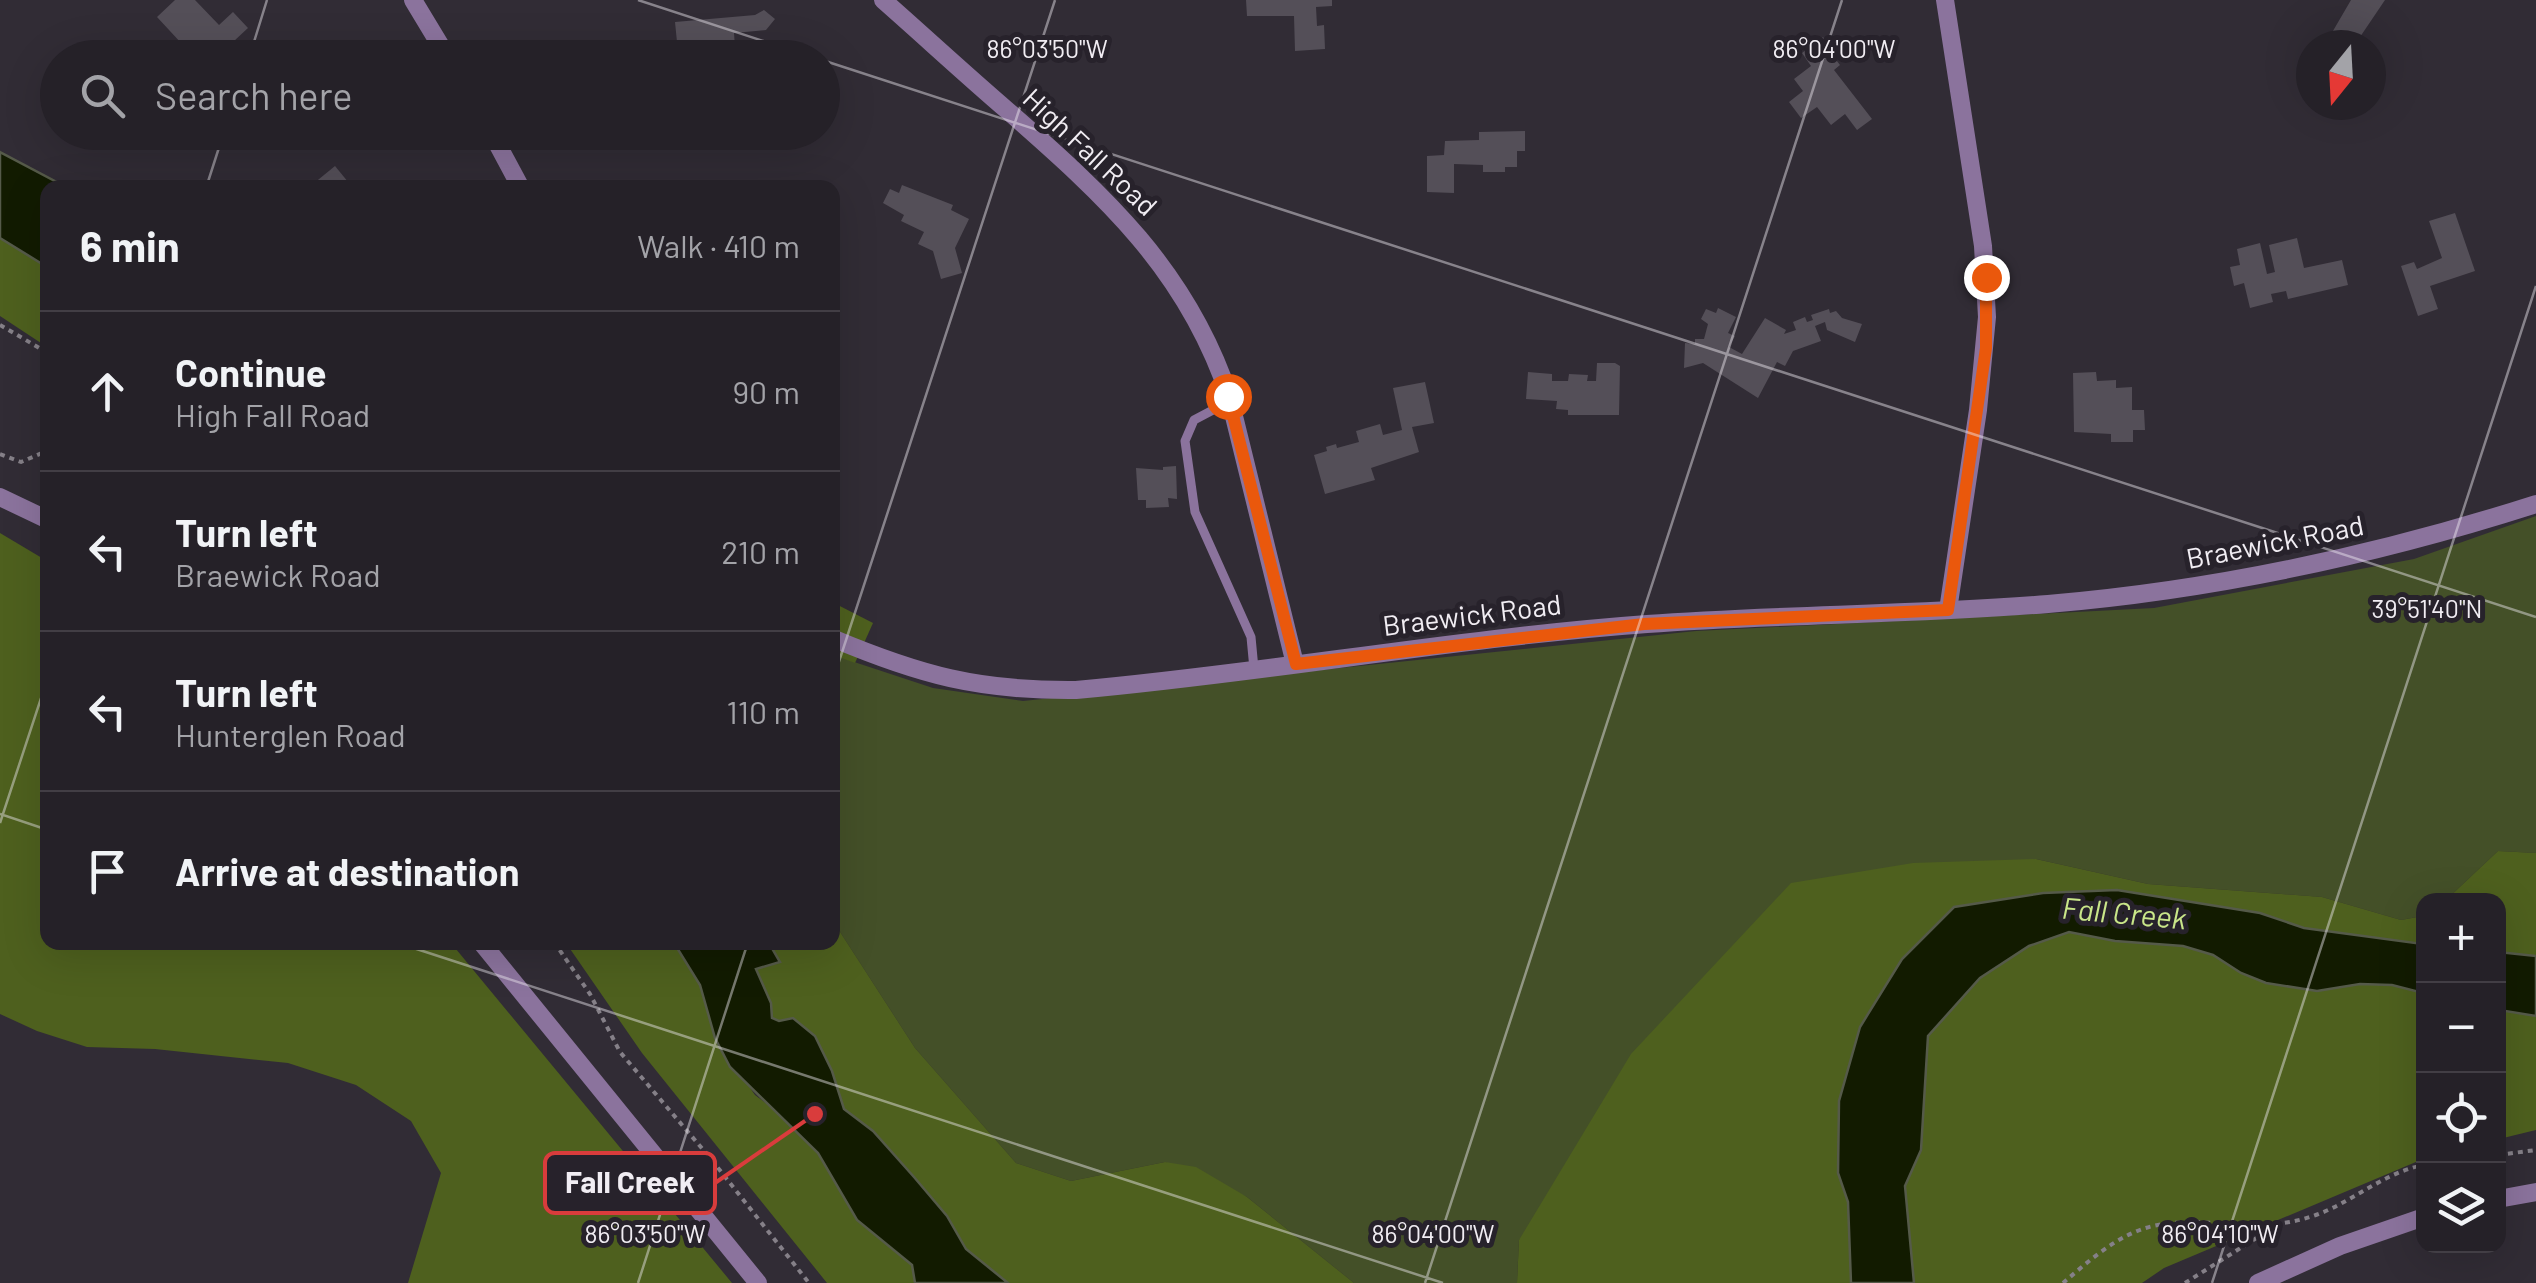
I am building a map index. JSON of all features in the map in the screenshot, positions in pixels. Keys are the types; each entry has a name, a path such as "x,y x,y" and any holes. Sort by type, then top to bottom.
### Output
{"street":[{"path":"413,0 437,40"},
{"name":"High Fall Road","path":"883,0 1085,178 1145,242 1189,306 1230,401 1296,664"},
{"path":"1945,0 1983,246 1987,317 1978,410 1948,610"},
{"path":"501,150 517,180"},
{"path":"0,497 40,516"},
{"name":"Braewick Road","path":"840,641 912,670 970,683 1037,690 1115,687 1644,624 1948,610 2083,600 2208,584 2436,536 2536,504"},
{"path":"487,950 758,1283"},
{"path":"2506,1198 2536,1192"},
{"path":"2258,1283 2340,1246 2416,1220"}],"lane":[{"path":"1230,401 1194,420 1185,441 1195,512 1252,637 1254,670"}],"path":[{"path":"0,325 40,349"},
{"path":"0,454 21,462 40,454"},
{"path":"560,950 590,994 620,1052 711,1158 809,1283"},
{"path":"2506,1154 2536,1150"},
{"path":"2063,1283 2124,1237 2154,1226 2278,1225 2315,1216 2382,1179 2416,1168"},
{"path":"2185,1283 2278,1225"}],"shaded area":[{"path":"2536,516 2536,853 2498,851 2453,893 2416,893 2416,917 2401,920 2322,897 2148,884 2036,859 1519,1240 1517,1283 1354,1283 1247,1197 1165,1162 1071,1181 1016,1163 915,1048 840,932 840,657 933,688 1023,701 1696,631 2154,608 2414,559"}],"green space":[{"path":"0,238 40,263 40,342 0,316"},
{"path":"0,533 40,557 40,950 457,950 732,1283 408,1283 441,1173 411,1121 356,1085 288,1063 155,1049 87,1047 0,1014"},
{"path":"840,606 873,623 855,663 840,658"},
{"path":"2498,851 2536,853 2536,956 2506,953 2506,893 2453,893"},
{"path":"2036,859 2148,884 2322,897 2401,920 2416,917 2416,943 2304,928 2260,913 2117,890 1860,1026 1839,1101 1838,1173 1848,1202 1851,1283 1517,1283 1519,1240 1631,1054 1791,883 1913,863"},
{"path":"840,932 915,1048 1016,1163 1071,1181 1165,1162 1196,1167 1247,1197 1354,1283 1008,1283 966,1249 947,1216 873,1131 844,1109 815,1036 772,1018 771,1003 756,969 780,962 773,950 840,950"},
{"path":"2069,932 2115,941 2183,946 2213,955 2241,973 2317,991 2360,984 2392,985 2416,991 2416,1162 2164,1268 2142,1283 1914,1283 1905,1186 1921,1150 1928,1036 1980,977 2029,946"},
{"path":"571,950 678,950 700,985 715,1038 755,1095 787,1119 818,1153 857,1220 912,1265 915,1283 827,1283 642,1053"},
{"path":"2506,1011 2536,1016 2536,1130 2506,1137"}],"water":[{"path":"0,152 53,180 40,180 40,263 0,238"},
{"name":"Fall Creek","path":"2117,890 2260,913 2304,928 2416,943 2416,991 2392,985 2360,984 2317,991 2266,983 2213,955 2183,946 2115,941 2069,932 2029,946 1980,978 1928,1036 1921,1150 1905,1186 1914,1283 1851,1283 1848,1202 1838,1173 1839,1101 1860,1027 1902,959 1954,907 2043,893"},
{"path":"678,950 773,950 780,962 756,969 771,1003 772,1018 793,1018 815,1036 844,1109 873,1131 914,1177 947,1216 966,1249 1008,1283 915,1283 912,1265 857,1220 818,1153 730,1067 715,1038 700,985"},
{"path":"2506,953 2536,956 2536,1016 2506,1011"}],"building":[{"path":"175,0 195,0 219,25 233,12 248,28 235,40 178,40 157,17"},
{"path":"1246,0 1332,0 1332,6 1316,7 1317,26 1324,25 1325,49 1295,51 1294,16 1247,16"},
{"path":"2351,0 2385,0 2365,30 2334,30"},
{"path":"764,10 775,19 766,30 734,33 734,40 677,40 675,22 755,15"},
{"path":"1823,37 1837,54 1833,56 1840,65 1834,70 1872,119 1857,130 1845,114 1831,125 1817,107 1801,118 1789,102 1803,91 1794,79 1811,66 1802,53"},
{"path":"1525,131 1525,151 1517,151 1517,167 1505,167 1505,172 1483,172 1483,165 1454,164 1454,193 1427,192 1427,156 1444,155 1445,141 1479,140 1479,132"},
{"path":"335,166 346,180 318,180"},
{"path":"902,185 953,205 951,210 969,219 955,248 962,273 941,279 933,251 918,244 924,232 901,221 904,215 883,203 890,189 899,193"},
{"path":"2455,213 2475,271 2430,286 2438,309 2418,316 2401,266 2414,262 2417,269 2442,258 2429,221"},
{"path":"2297,238 2304,268 2342,260 2348,285 2288,299 2286,291 2271,294 2273,302 2250,308 2244,283 2234,286 2230,267 2240,265 2237,249 2260,243 2267,274 2275,272 2269,245"},
{"path":"1718,308 1736,317 1728,333 1735,336 1729,347 1742,354 1765,318 1786,330 1784,334 1796,330 1793,322 1805,317 1807,322 1813,320 1811,315 1829,309 1830,313 1836,311 1842,318 1862,324 1855,342 1827,330 1825,322 1815,326 1821,341 1793,351 1785,366 1777,362 1758,398 1703,363 1684,368 1685,343 1695,344 1695,339 1704,339 1708,324 1701,319 1706,309 1716,313"},
{"path":"1597,363 1620,366 1619,415 1568,415 1568,410 1556,409 1557,401 1526,399 1528,372 1552,374 1552,381 1568,381 1569,374 1588,375 1587,381 1596,381"},
{"path":"2096,372 2097,381 2116,380 2116,388 2132,387 2132,410 2144,410 2145,430 2133,430 2133,442 2111,442 2111,434 2074,432 2073,373"},
{"path":"1425,382 1434,423 1412,427 1419,452 1371,468 1375,480 1325,494 1314,455 1336,444 1337,448 1359,442 1356,431 1380,424 1383,435 1402,430 1393,388"},
{"path":"1176,466 1177,499 1168,498 1169,507 1146,508 1146,500 1138,500 1136,468 1163,470"}],"place":[{"name":"Fall Creek","path":"815,1114"}],"route":[{"path":"1228,396 1296,664 1644,624 1948,610 1986,348 1986,277"}]}
